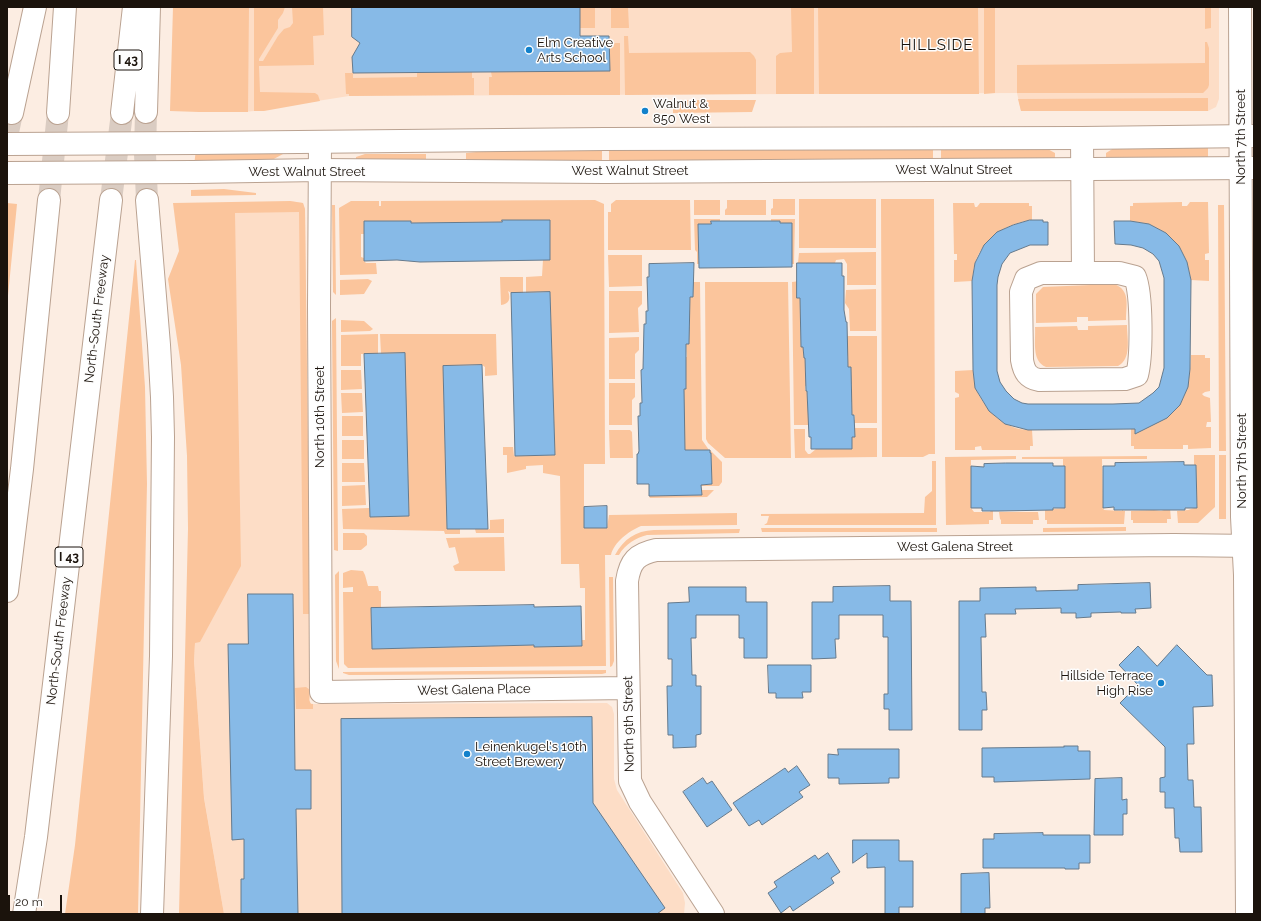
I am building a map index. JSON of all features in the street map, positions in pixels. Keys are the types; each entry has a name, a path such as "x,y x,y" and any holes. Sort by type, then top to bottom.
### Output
{"main road":[{"path":"12,113 35,7"},
{"path":"58,113 65,7"},
{"name":"I 43","path":"122,113 134,7"},
{"path":"146,112 149,7"},
{"name":"North 7th Street","path":"1240,7 1247,136 1242,517 1249,546 1245,582 1247,914"},
{"path":"7,144 1247,136"},
{"path":"1082,138 1083,273"},
{"name":"North 10th Street","path":"320,142 321,692"},
{"name":"West Walnut Street","path":"7,173 319,170 605,172 1247,168"},
{"path":"7,591 22,469 49,200"},
{"name":"North-South Freeway","path":"24,914 36,837 111,200"},
{"path":"147,200 159,345 163,437 161,656 152,914"},
{"path":"1041,273 1083,273 1119,273 1135,277 1139,292 1140,355 1137,375 1125,379 1033,379 1027,375 1022,360 1021,292 1026,279 1041,273"},
{"name":"West Galena Street","path":"656,550 1174,545 1249,546"},
{"name":"North 9th Street","path":"656,550 646,552 636,558 629,569 627,580 630,781 640,802 713,914"},
{"name":"West Galena Place","path":"321,692 628,688"}],"shaded area":[{"path":"173,7 249,7 248,112 170,111"},
{"path":"244,7 1219,7 1219,99 1216,107 1208,111 1021,111 1017,93 349,96 244,112"},
{"path":"254,7 285,7 278,20 278,28 259,59 259,61 263,61 278,36 284,29 290,27 293,23 292,7 323,7 324,35 313,36 314,65 259,66 260,92 315,93 318,95 320,101 264,111 254,111"},
{"path":"580,7 595,7 595,28 580,28"},
{"path":"611,7 628,7 629,28 611,28"},
{"path":"791,7 814,7 814,94 776,94 776,56 780,53 792,52"},
{"path":"818,7 978,7 979,94 819,94"},
{"path":"984,7 995,7 995,93 984,94"},
{"path":"1205,7 1211,7 1211,28 1205,29"},
{"path":"624,36 628,36 629,53 750,52 756,60 756,94 625,95"},
{"path":"1205,42 1207,42 1209,48 1209,85 1203,93 1017,93 1017,65 1205,63"},
{"path":"609,43 620,43 620,95 489,95 489,77 492,77 491,72 609,71"},
{"path":"472,72 472,78 474,78 474,95 349,96 349,94 346,94 345,73 353,73 353,78 417,77 417,73"},
{"path":"1208,98 1208,111 1021,111 1018,99"},
{"path":"673,100 756,100 752,112 673,113"},
{"path":"933,143 933,164 609,165 609,145"},
{"path":"941,143 1044,147 1055,153 1055,164 941,164"},
{"path":"602,144 602,165 466,165 466,153 547,145"},
{"path":"1204,146 1208,148 1208,158 1106,163 1106,153 1114,148"},
{"path":"280,148 283,154 272,160 194,166 196,149"},
{"path":"365,154 426,154 426,165 356,162 356,157"},
{"path":"224,189 256,193 256,195 191,196 191,190"},
{"path":"773,199 795,199 795,215 771,215"},
{"path":"799,199 876,199 876,248 799,248"},
{"path":"881,199 934,199 935,454 929,454 923,457 882,457"},
{"path":"595,200 604,204 605,464 584,464 584,528 607,528 609,515 737,513 737,525 641,526 619,541 611,555 605,555 606,666 348,668 344,664 343,592 353,592 353,587 343,588 343,573 351,570 363,571 368,586 378,586 379,591 381,591 381,608 371,609 372,649 534,645 534,647 582,646 582,640 585,640 585,588 580,588 579,564 561,564 560,476 543,473 543,465 526,466 526,469 507,473 507,455 503,455 503,447 513,447 514,456 555,455 550,292 526,293 526,277 542,276 543,260 550,260 550,220 411,223 411,221 364,221 364,234 361,234 361,257 364,258 366,263 376,263 377,274 340,275 339,208 351,201 379,201 379,206 381,206 381,201"},
{"path":"616,200 690,200 691,250 608,250 608,212 611,212 611,204"},
{"path":"694,200 720,200 720,215 694,215"},
{"path":"727,200 766,200 766,215 725,215"},
{"path":"290,201 303,203 305,209 310,703 607,703 612,707 614,714 614,779 617,790 683,893 685,903 684,914 224,914 204,797 194,661 195,642 200,642 235,213"},
{"path":"290,201 303,203 305,209 310,614 303,614 299,212 235,213 241,566 200,642 195,643 194,661 204,798 224,914 179,914 188,528 187,456 181,365 168,279 179,251 173,203"},
{"path":"1182,202 1182,206 1187,206 1190,202 1208,202 1209,253 1205,254 1205,260 1209,260 1209,281 1191,280 1187,262 1179,246 1166,233 1149,224 1130,221 1130,206 1133,206 1133,203"},
{"path":"7,203 17,204 7,306"},
{"path":"953,203 974,203 975,207 977,207 980,203 1029,203 1029,206 1032,206 1032,220 1014,224 997,233 984,246 979,254 974,265 972,281 954,282 954,260 957,260 957,254 954,254"},
{"path":"332,205 335,205 336,295 333,292"},
{"path":"1218,205 1224,205 1226,451 1219,451"},
{"path":"694,219 720,219 720,224 711,221 711,224 698,224 699,264 697,264 697,252 695,250"},
{"path":"771,219 795,219 794,264 792,264 792,224 780,223 780,221 774,221 771,223"},
{"path":"876,252 876,285 847,285 847,264 844,259 836,260 835,263 798,263 799,253"},
{"path":"608,255 642,255 642,286 609,287"},
{"path":"135,260 145,387 147,484 138,914 65,914 75,845"},
{"path":"500,277 523,277 523,293 511,293 508,291 509,301 506,304 501,305"},
{"path":"368,279 372,281 364,294 340,295 340,280"},
{"path":"800,281 797,298 800,298 801,347 803,347 804,357 806,358 807,369 805,369 805,373 807,374 807,386 805,386 805,390 807,391 807,403 810,403 810,425 794,425 792,282"},
{"path":"691,282 700,282 702,440 709,450 682,450 684,389 686,389 686,383 684,383 686,370 684,357 687,357 686,344 689,343 687,327 690,327 690,321 688,321 688,311 690,310 690,297 693,297"},
{"path":"705,282 788,282 791,458 725,458 708,443 706,439"},
{"path":"1114,284 1123,290 1125,294 1127,304 1126,320 1088,321 1088,317 1077,317 1077,322 1036,323 1036,294 1043,287"},
{"path":"876,289 876,331 850,331 849,309 845,303 846,290"},
{"path":"609,291 642,291 642,304 638,308 639,332 609,333"},
{"path":"336,318 338,551 334,550 332,321"},
{"path":"341,320 364,321 373,329 370,331 341,332"},
{"path":"1127,325 1127,353 1122,363 1118,366 1046,367 1041,364 1036,355 1035,327 1077,326 1078,330 1088,330 1088,326"},
{"path":"378,334 378,354 361,354 361,366 341,366 341,335"},
{"path":"380,334 496,334 497,375 485,376 485,367 482,365 443,366 447,529 460,529 460,534 445,534 444,531 343,529 342,509 369,508 370,517 409,516 406,401 381,354"},
{"path":"845,336 877,336 877,423 852,423 852,420 855,420 855,415 852,415 852,402 849,402 849,389 852,389 852,384 849,384 849,372 851,372 851,367 848,367 848,356 845,355"},
{"path":"639,337 639,350 635,354 635,379 609,379 609,338"},
{"path":"1191,355 1205,355 1205,358 1210,358 1210,391 1202,394 1210,398 1211,422 1207,422 1206,427 1211,427 1211,448 1188,449 1188,445 1183,445 1183,449 1134,449 1134,446 1131,446 1131,429 1164,419 1174,412 1184,397 1189,381"},
{"path":"341,370 361,370 362,389 341,390"},
{"path":"973,370 976,389 985,405 991,412 1005,424 1032,430 1033,446 1030,446 1030,450 982,450 981,446 975,447 975,450 955,450 955,398 959,397 959,394 955,392 955,371"},
{"path":"609,383 635,383 635,397 632,400 632,425 609,425"},
{"path":"341,393 362,393 363,412 342,413"},
{"path":"342,416 363,416 363,436 342,436"},
{"path":"852,428 877,428 877,457 795,458 794,429 805,429 805,450 808,454 810,454 816,449 852,449"},
{"path":"609,430 630,430 632,432 633,458 610,458"},
{"path":"342,440 364,440 364,459 342,459"},
{"path":"710,450 722,462 722,482 719,486 701,486 712,484"},
{"path":"1194,455 1215,455 1215,507 1198,523 1178,523 1177,511 1197,507 1196,465 1194,465"},
{"path":"1219,455 1226,455 1226,519 1219,519"},
{"path":"1016,456 1016,459 971,460 971,508 974,512 990,512 992,509 993,520 989,520 989,524 946,525 945,457"},
{"path":"1147,456 1147,459 1102,459 1103,508 1104,510 1122,511 1123,508 1123,511 1125,511 1124,524 1047,524 1047,520 1045,520 1045,510 1065,508 1065,466 1063,466 1063,459 1022,459 1022,457"},
{"path":"932,461 936,461 936,525 764,525 767,523 769,516 761,516 761,514 924,513 925,497 932,491"},
{"path":"342,463 364,463 365,482 342,482"},
{"path":"365,485 366,505 342,506 342,486"},
{"path":"702,490 714,490 707,497 650,498 649,496 701,495"},
{"path":"1170,508 1171,519 1167,519 1167,523 1133,523 1133,520 1131,520 1131,511 1161,511"},
{"path":"999,512 1038,512 1039,520 1033,520 1033,524 1001,524"},
{"path":"504,519 504,533 476,533 475,529 490,529 490,520"},
{"path":"1126,527 1126,531 1043,532 1043,528"},
{"path":"761,528 937,528 937,532 762,532"},
{"path":"740,529 739,533 647,535 631,542 619,555 615,555 626,540 641,532 654,530"},
{"path":"343,533 364,533 367,536 367,545 361,550 343,550"},
{"path":"504,537 505,571 455,571 453,566 459,563 455,547 449,548 446,538"},
{"path":"339,571 339,669 336,661 335,575"},
{"path":"609,577 613,577 614,661 610,667"},
{"path":"606,670 606,673 602,674 349,675 343,673 343,672"},
{"path":"306,687 310,690 309,700 311,704 313,704 313,709 296,709 295,688"}],"building":[{"path":"352,7 580,7 580,36 609,36 610,71 353,73 352,57 360,43 352,37"},
{"path":"502,220 550,220 550,260 420,262 397,260 364,261 364,221 411,221 411,223 502,222"},
{"path":"1030,220 1043,220 1043,222 1048,222 1048,245 1030,245 1010,253 1002,264 998,277 997,371 1000,382 1006,391 1014,399 1028,404 1113,404 1139,403 1159,387 1164,368 1164,278 1159,261 1153,254 1143,248 1131,245 1115,244 1114,221 1130,221 1149,224 1166,233 1179,246 1187,262 1191,280 1190,369 1188,387 1180,405 1167,418 1135,434 1135,429 1028,430 1005,424 989,411 975,388 973,370 972,281 975,263 984,245 997,232"},
{"path":"711,221 780,221 780,223 792,223 792,267 699,268 698,224 711,224"},
{"path":"694,263 693,297 690,297 689,344 686,344 686,389 684,389 685,450 710,450 712,484 701,485 702,495 649,496 649,484 637,484 637,454 639,451 638,416 640,416 640,403 642,403 641,370 643,369 644,324 646,324 646,311 648,311 647,277 649,277 649,264"},
{"path":"797,263 842,263 842,276 844,276 844,310 847,322 848,367 851,367 852,415 854,415 855,437 852,437 852,449 811,449 811,437 809,437 805,358 803,347 801,347 800,298 797,298"},
{"path":"550,292 555,455 515,456 511,293"},
{"path":"405,353 409,516 370,517 364,354"},
{"path":"482,365 488,529 447,529 443,366"},
{"path":"1184,462 1184,465 1196,465 1197,508 1185,508 1185,510 1114,510 1114,507 1103,508 1103,466 1115,466 1115,463"},
{"path":"1053,463 1053,466 1065,466 1065,508 1053,508 1053,510 982,511 982,508 971,508 971,466 984,467 984,464"},
{"path":"607,506 607,528 584,528 584,507"},
{"path":"1150,583 1151,608 1135,609 1136,613 1091,613 1091,617 1076,618 1076,613 1061,613 1061,608 1015,609 1016,614 985,614 986,637 981,637 982,692 986,692 987,710 982,710 982,730 959,730 959,601 980,601 980,588 1036,587 1036,591 1078,590 1078,585"},
{"path":"890,586 890,601 911,601 912,730 889,730 889,709 884,709 884,694 888,694 888,637 883,637 883,615 839,615 839,639 835,639 836,658 812,659 812,602 833,602 833,587"},
{"path":"689,587 746,587 746,602 767,602 767,658 744,658 744,638 739,638 739,615 696,615 696,638 691,638 692,675 696,675 696,686 701,686 701,734 696,735 696,747 673,748 673,735 668,735 667,686 672,686 672,659 668,659 668,603 689,602"},
{"path":"248,594 293,594 295,770 311,770 311,809 296,809 298,914 241,914 241,879 244,879 244,839 232,840 228,644 248,644"},
{"path":"534,605 534,607 581,606 582,646 534,647 534,645 372,649 371,608"},
{"path":"1177,645 1207,675 1212,675 1213,706 1193,707 1194,744 1187,744 1188,780 1193,780 1194,807 1201,807 1202,852 1180,852 1179,838 1175,838 1174,808 1165,808 1165,792 1160,792 1160,778 1165,777 1165,747 1120,703 1138,685 1119,665 1138,646 1157,666"},
{"path":"768,665 811,665 811,692 802,692 803,698 776,698 776,693 769,693"},
{"name":"Leinenkugel's 10th Street Brewery","path":"592,717 593,803 665,908 657,914 342,914 341,719"},
{"path":"1078,746 1078,751 1090,751 1090,779 994,782 994,777 982,777 982,748"},
{"path":"838,749 899,749 899,778 889,778 889,783 839,784 839,778 828,778 828,754 838,755"},
{"path":"797,766 810,785 799,792 803,797 762,825 759,820 749,826 733,803 785,768 788,772"},
{"path":"703,778 707,784 712,781 732,810 707,827 683,792"},
{"path":"1122,778 1122,800 1127,799 1127,814 1123,814 1123,835 1094,835 1095,779"},
{"path":"1043,833 1043,835 1090,835 1090,863 1079,863 1079,869 983,868 983,839 994,839 994,834"},
{"path":"853,840 899,840 899,861 913,861 913,907 899,907 899,914 885,914 885,867 867,868 867,853 853,863"},
{"path":"828,853 840,872 831,878 834,883 793,911 790,906 781,913 768,893 777,887 774,882 815,855 818,859"},
{"path":"989,873 990,908 985,908 985,914 961,914 961,874"}],"tunnel":[{"path":"146,112 145,154 147,200"},
{"path":"7,137 12,113"},
{"path":"49,200 58,113"},
{"path":"111,200 122,113"}],"place":[{"name":"Elm Creative Arts School","path":"529,50"},
{"name":"Walnut & 850 West","path":"645,111"},
{"name":"Hillside Terrace High Rise","path":"1161,683"},
{"name":"Leinenkugel's 10th Street Brewery","path":"467,754"}],"district":[{"name":"HILLSIDE","path":"937,45"}]}
